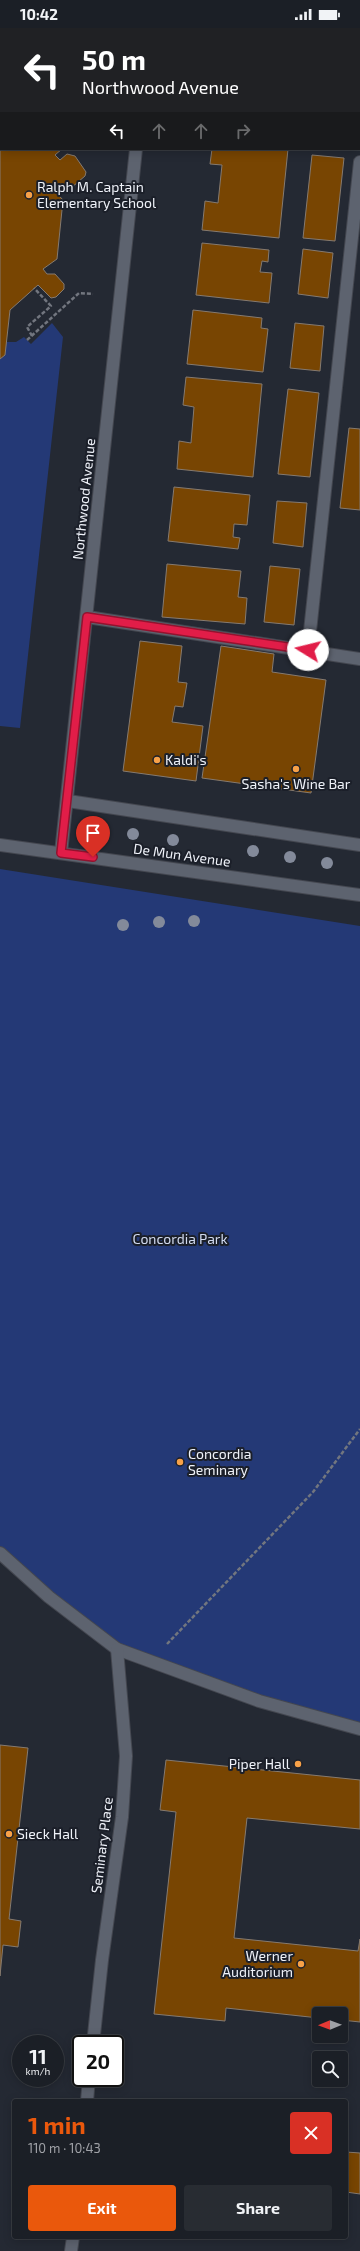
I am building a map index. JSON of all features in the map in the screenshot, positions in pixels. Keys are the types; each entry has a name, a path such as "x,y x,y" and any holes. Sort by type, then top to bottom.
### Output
{"street":[{"name":"Northwood Avenue","path":"61,853 68,801 136,150"},
{"path":"308,650 360,162"},
{"path":"87,617 360,659"},
{"path":"68,801 360,845"},
{"name":"De Mun Avenue","path":"0,845 360,895"},
{"path":"0,1553 49,1598 117,1649 151,1660 259,1702 360,1729"},
{"name":"Seminary Place","path":"94,2035 102,1960 122,1817 126,1756 117,1649"},
{"path":"87,2099 88,2087"},
{"path":"71,2251 73,2239"}],"path":[{"path":"32,336 27,327 51,306 34,288"},
{"path":"28,340 79,293 93,294"},
{"path":"151,1660 313,1492 360,1429"}],"green space":[{"path":"52,323 63,337 20,728 0,726 0,359 6,342 16,342 24,337 31,344"},
{"name":"Concordia Park","path":"0,869 360,926 360,1729 117,1649 0,1553"}],"building":[{"name":"Ralph M. Captain Elementary School","path":"0,150 61,150 55,155 60,160 67,154 75,156 86,172 85,176 71,188 62,189 57,184 52,188 63,200 57,259 43,269 47,274 55,274 64,284 64,289 56,297 51,298 38,285 10,310 5,355 0,359"},
{"path":"212,150 288,150 279,238 202,230 205,201 218,203 222,165 210,164"},
{"path":"312,155 344,158 335,241 303,238"},
{"path":"202,243 269,250 268,262 262,261 260,272 272,273 269,303 196,295"},
{"path":"303,249 333,253 328,298 298,294"},
{"path":"193,310 262,318 261,328 268,329 263,372 187,364"},
{"path":"295,323 324,326 320,371 290,368"},
{"path":"186,377 262,384 253,477 177,469 179,441 191,443 194,407 183,405"},
{"path":"288,389 319,393 310,477 278,474"},
{"path":"349,428 360,429 360,510 340,508"},
{"path":"174,487 250,495 247,525 234,524 233,537 240,538 238,549 168,541"},
{"path":"277,501 307,503 303,547 273,543"},
{"path":"167,564 241,571 238,597 247,598 245,624 162,617"},
{"path":"270,566 300,569 294,625 264,622"},
{"path":"140,641 182,646 178,682 187,683 183,707 175,706 172,722 203,726 196,781 123,771"},
{"path":"221,646 274,654 272,672 326,680 311,793 202,778"},
{"name":"Sieck Hall","path":"0,1745 28,1748 9,1919 21,1921 18,1947 3,1945 0,1976"},
{"path":"166,1760 360,1780 360,1829 247,1818 234,1938 358,1951 360,1939 360,2022 348,2021 348,2007 312,2007 312,2017 226,2008 225,2021 154,2014 176,1812 160,1810"},
{"path":"348,2152 360,2153 360,2194 348,2192"}],"place":[{"name":"Ralph M. Captain Elementary School","path":"29,195"},
{"name":"Kaldi's","path":"157,760"},
{"name":"Sasha's Wine Bar","path":"296,769"},
{"name":"Concordia Seminary","path":"180,1462"},
{"name":"Piper Hall","path":"298,1764"},
{"name":"Sieck Hall","path":"9,1834"},
{"name":"Werner Auditorium","path":"301,1964"}],"route":[{"path":"93,857 61,853 68,801 87,617 308,650"}]}
